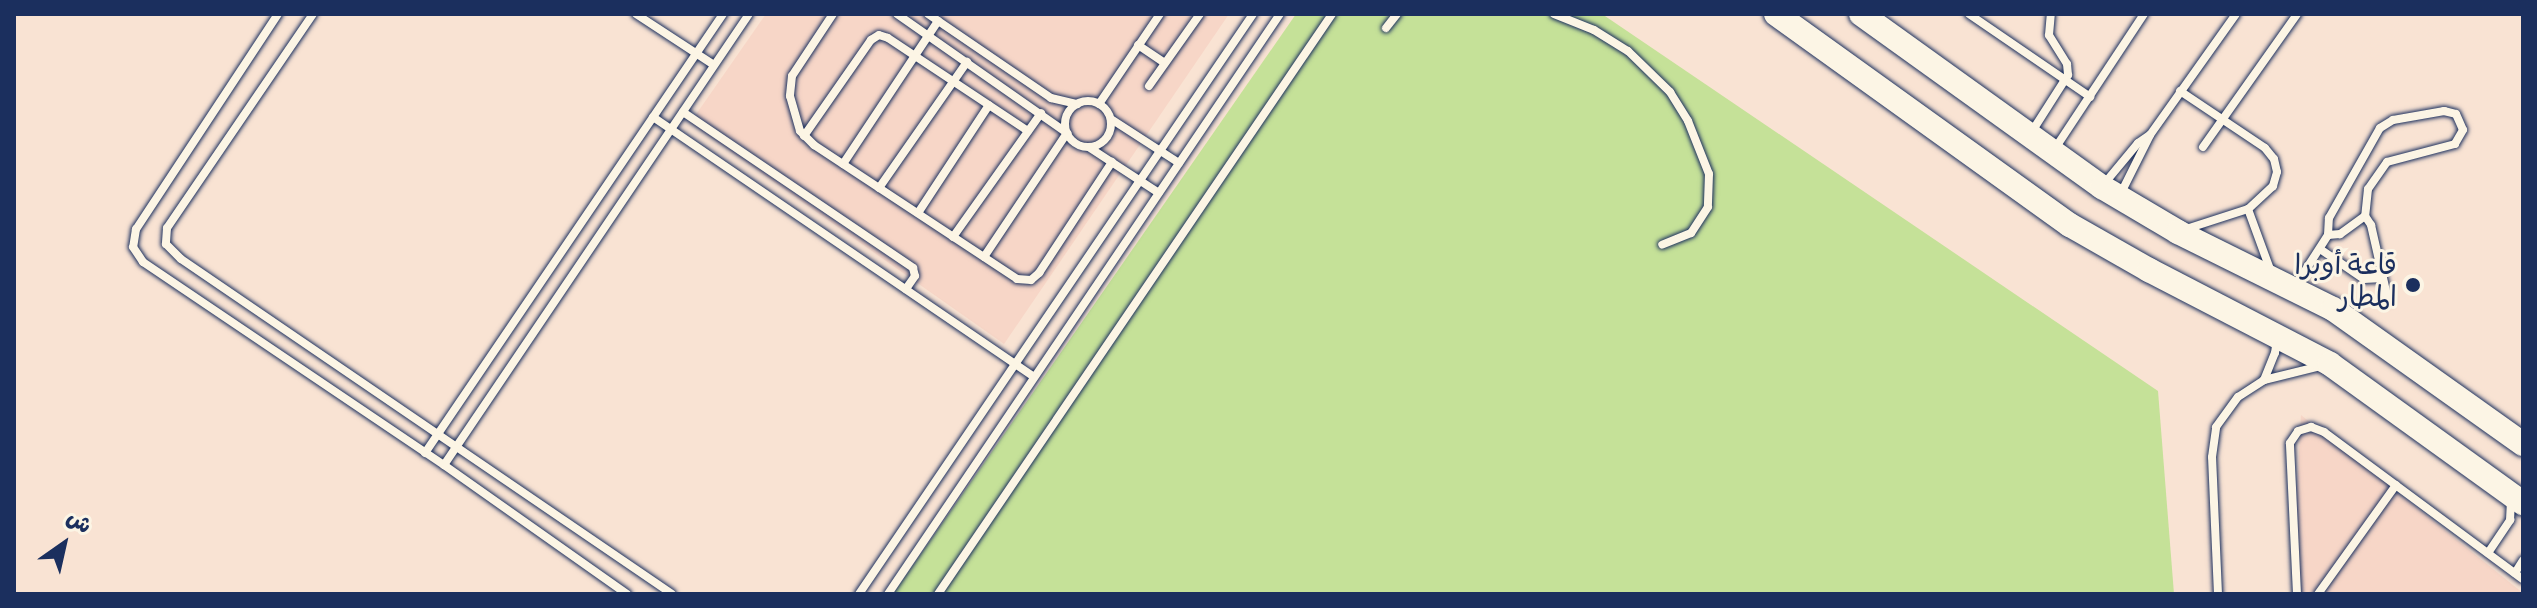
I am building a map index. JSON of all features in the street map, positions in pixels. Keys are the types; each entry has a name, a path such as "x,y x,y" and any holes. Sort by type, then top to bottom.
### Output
{"street":[{"path":"1776,14 2070,225 2149,270 2330,364 2515,497"},
{"path":"1861,14 2110,192 2178,232 2284,282 2381,341 2523,444"}],"lane":[{"path":"278,14 136,229 133,247 143,262 444,465 627,594"},
{"path":"313,14 167,228 166,244 181,259 672,594"},
{"path":"636,14 714,65"},
{"path":"425,453 723,14"},
{"path":"444,465 749,14"},
{"path":"833,14 790,83 797,125 804,136 1017,279 1027,281 1036,277 1112,162"},
{"path":"897,14 1041,113 1077,144 1090,148 1159,193"},
{"path":"928,14 1051,98 1077,104 1099,104"},
{"path":"1099,104 1160,14"},
{"path":"1149,86 1200,14"},
{"path":"859,594 1253,14"},
{"path":"888,594 1280,14"},
{"path":"938,594 1332,14"},
{"path":"1386,28 1397,14"},
{"path":"1554,14 1594,30 1635,57 1670,92 1692,129 1709,174 1708,207 1691,233 1662,245"},
{"path":"1969,14 2090,97"},
{"path":"2029,137 2065,80 2067,64 2049,35 2051,14"},
{"path":"2052,153 2144,14"},
{"path":"2110,192 2236,14"},
{"path":"2203,147 2297,14"},
{"path":"843,164 938,21"},
{"path":"804,136 874,37 883,35 1028,131"},
{"path":"1138,45 1165,63"},
{"path":"879,188 967,62"},
{"path":"2178,232 2248,209 2273,186 2276,165 2265,148 2180,91"},
{"path":"984,257 1067,133 1066,120 1077,104"},
{"path":"1099,104 1111,119 1179,163"},
{"path":"918,213 989,105"},
{"path":"2248,209 2284,282 2320,249 2328,235 2327,222 2375,134 2393,120 2444,111 2460,119 2463,130 2455,144 2397,157 2379,170 2368,189 2365,216 2371,225 2388,300"},
{"path":"683,112 913,268 915,276 906,289"},
{"path":"953,237 1041,113"},
{"path":"653,117 1034,377"},
{"path":"1090,148 1105,141 1111,119"},
{"path":"2110,192 2135,147 2150,135"},
{"path":"2361,159 2379,170"},
{"path":"2328,235 2340,234 2365,216"},
{"path":"2320,249 2358,276 2370,280 2383,278"},
{"path":"2264,380 2275,353 2276,334"},
{"path":"2218,594 2213,441 2225,410 2264,380 2330,364"},
{"path":"2297,594 2290,451 2293,437 2304,428 2318,429 2519,576 2523,560"},
{"path":"2318,594 2396,485"},
{"path":"2488,553 2512,513 2515,497"}],"shaded area":[{"path":"766,14 1229,14 1004,344 690,123"},
{"path":"2301,415 2523,593 2523,594 2292,594"}],"green space":[{"path":"1296,14 1602,14 2158,391 2174,594 893,594"}],"place":[{"name":"قاعة أوبرا المطار","path":"2413,285"}]}
